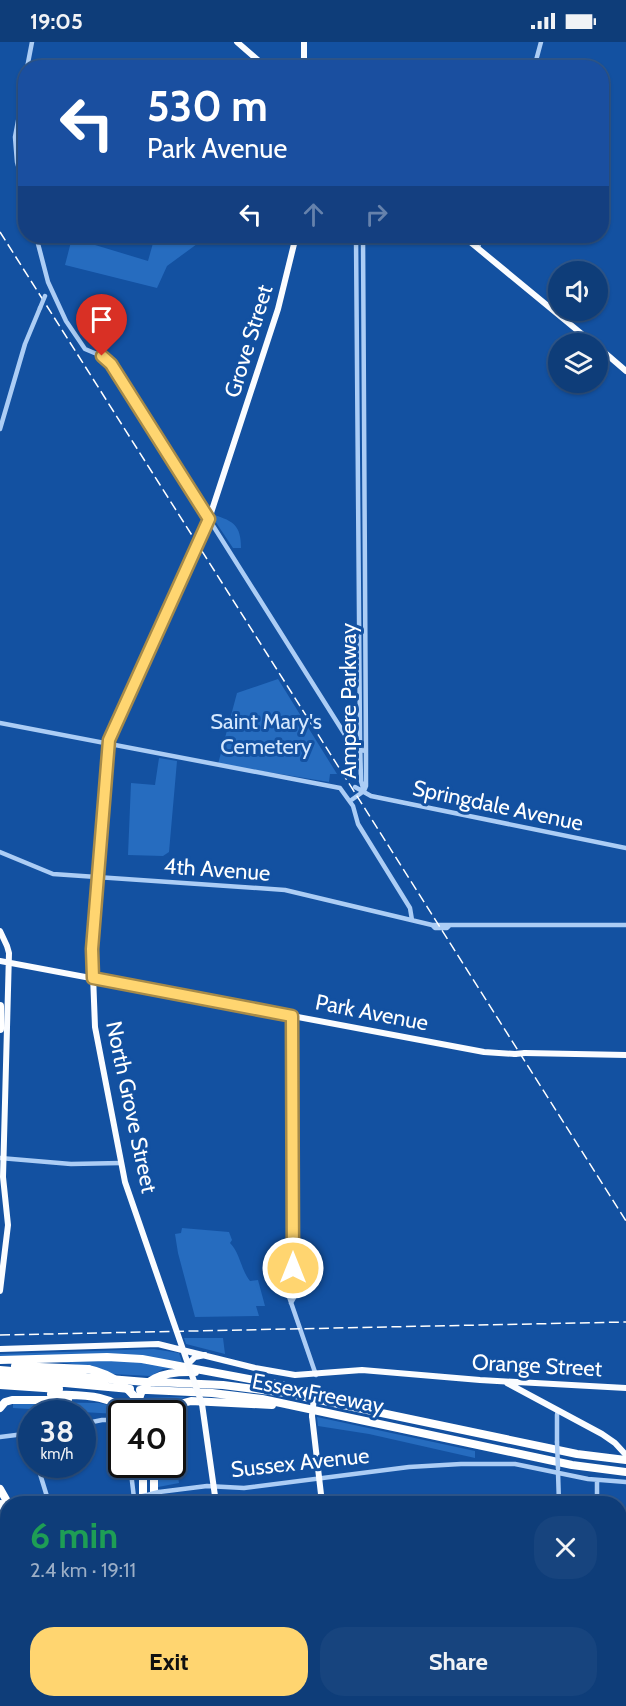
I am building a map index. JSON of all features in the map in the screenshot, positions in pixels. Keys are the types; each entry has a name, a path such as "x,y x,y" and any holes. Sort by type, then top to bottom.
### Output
{"highway":[{"path":"0,1006 0,1029"},
{"path":"0,1362 132,1358 164,1362 299,1388 383,1409 387,1413"},
{"path":"0,1362 60,1364 88,1369 109,1376 123,1385 138,1400"},
{"name":"Essex Freeway","path":"0,1370 256,1398 578,1466 626,1472"},
{"path":"138,1400 144,1388 161,1374 191,1372 231,1376"},
{"name":"Essex Freeway","path":"0,1377 144,1387 156,1382 258,1389 387,1413 572,1453 625,1455"},
{"path":"0,1386 103,1391 144,1387"},
{"path":"0,1386 28,1392 108,1400"},
{"path":"0,1408 5,1402 14,1400 108,1403"},
{"path":"186,1403 196,1401 275,1406 367,1420"},
{"path":"139,1496 143,1478"},
{"path":"155,1478 156,1496"}],"main road":[{"path":"237,42 258,60"},
{"path":"304,42 304,60"},
{"name":"Grove Street","path":"230,457 278,309 294,243"},
{"path":"471,243 580,333"},
{"path":"608,356 626,371"},
{"name":"North Grove Street","path":"215,1496 202,1404 125,1182 95,1027 92,949 108,743 209,519 230,457"},
{"path":"0,931 9,953 3,962 2,1158 8,1225 0,1291"},
{"name":"Park Avenue","path":"3,962 487,1052 626,1053"},
{"name":"Orange Street","path":"0,1349 152,1344 183,1349 283,1373 315,1374 356,1370 626,1388"},
{"path":"188,1364 195,1357 205,1355"},
{"path":"315,1374 312,1416 321,1496"},
{"path":"504,1381 608,1438 625,1455"}],"street":[{"path":"29,60 32,42"},
{"path":"536,60 542,42"},
{"path":"18,121 15,137 18,164"},
{"path":"38,243 48,282 65,318 82,346 109,362 347,738 355,750 363,751"},
{"name":"Ampere Parkway","path":"356,243 363,751 366,786 364,791"},
{"name":"Ampere Parkway","path":"363,243 363,751 360,781 364,791"},
{"path":"477,248 479,243"},
{"path":"0,429 25,344 45,296 52,290"},
{"path":"0,723 338,788 350,801 356,812 358,824 410,908 412,920"},
{"path":"345,793 360,781"},
{"name":"Springdale Avenue","path":"355,787 371,796 626,848"},
{"path":"350,801 364,791"},
{"name":"4th Avenue","path":"0,852 47,873 285,890 432,925 626,925"},
{"path":"291,1303 295,1296 292,1016"},
{"path":"2,1158 71,1164 121,1163"},
{"path":"293,1268 290,1281 285,1285 315,1374"},
{"path":"558,1410 556,1415 559,1496"},
{"path":"0,1437 18,1435"},
{"name":"Sussex Avenue","path":"169,1496 214,1486 238,1488 413,1466 461,1464 513,1463 597,1480 626,1482"},
{"path":"42,1478 48,1496"},
{"path":"133,1478 137,1496"},
{"path":"597,1480 597,1496"}],"green space":[{"path":"71,243 89,243 148,261 153,243 197,244 167,266 157,288 65,265"},
{"path":"214,515 231,522 238,529 241,548 233,548 215,521"},
{"name":"Saint Mary's Cemetery","path":"278,679 337,774 330,774 329,782 218,764 237,693"},
{"path":"159,758 177,761 169,852 163,856 128,855 131,783 155,785"},
{"path":"182,1228 229,1232 232,1240 230,1243 247,1277 250,1281 258,1280 265,1306 256,1306 259,1316 195,1317 175,1234 181,1233"},
{"path":"184,1338 223,1338 225,1354 186,1344"},
{"path":"154,1349 179,1353 182,1362 154,1358 0,1357 0,1354"},
{"path":"55,1361 139,1362 181,1368 163,1369 151,1376 112,1374 101,1369"},
{"path":"185,1397 180,1400 143,1400 142,1398"},
{"path":"13,1402 18,1402 18,1408 13,1408"},
{"path":"96,1403 108,1405 108,1413 96,1413"},
{"path":"317,1417 475,1451 475,1458 369,1434 318,1426"},
{"path":"158,1478 178,1478 179,1483 158,1487"}],"railway":[{"path":"0,232 626,1221"},
{"path":"0,1335 626,1322"}],"route":[{"path":"102,356 111,364 209,519 110,736 92,949 93,978 292,1016 293,1268"}]}
